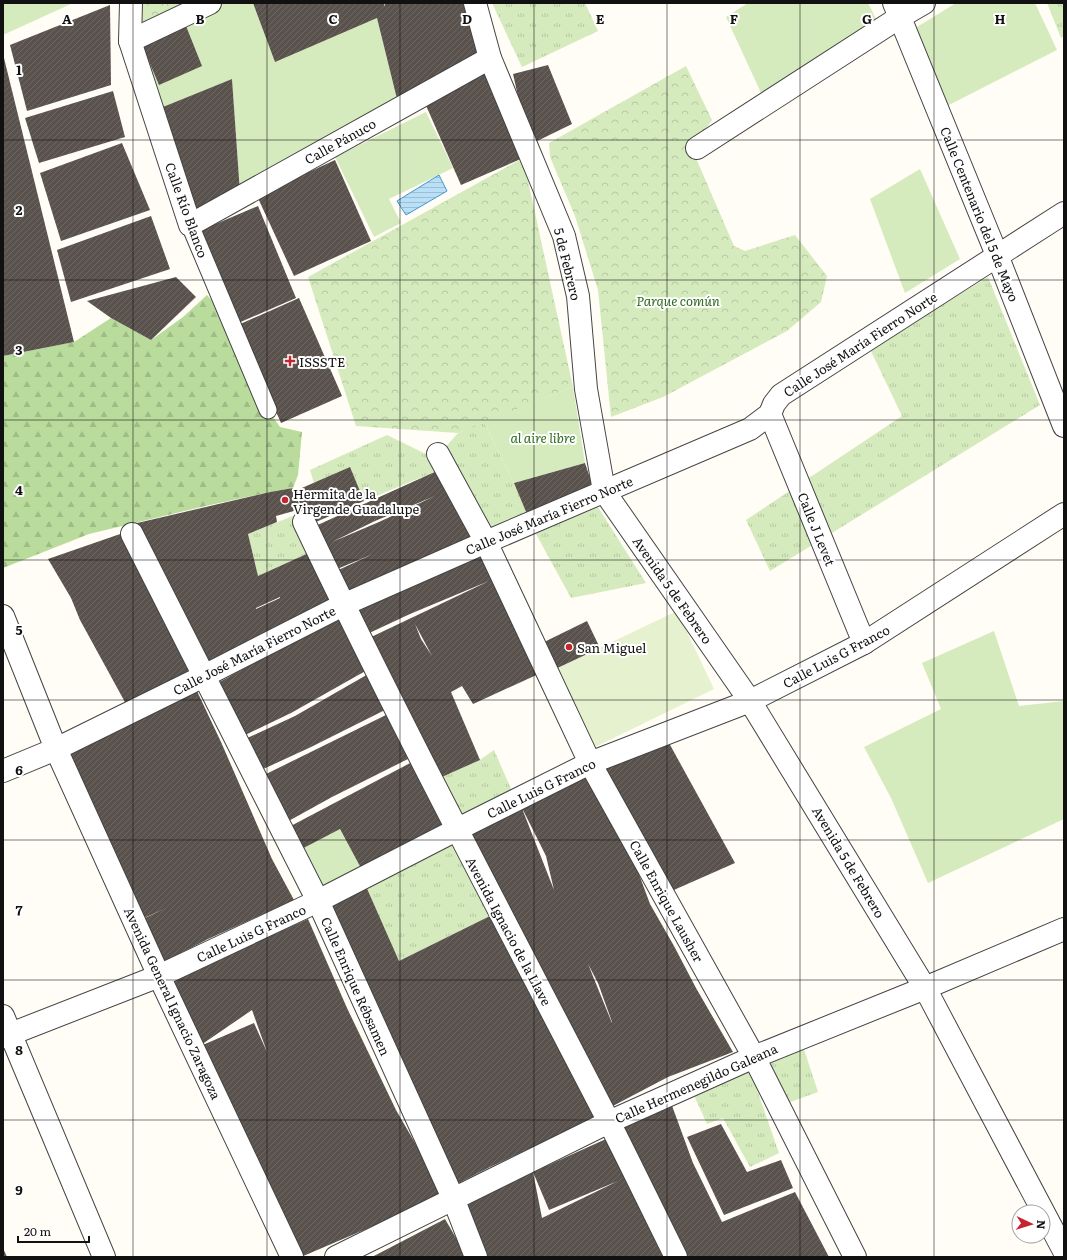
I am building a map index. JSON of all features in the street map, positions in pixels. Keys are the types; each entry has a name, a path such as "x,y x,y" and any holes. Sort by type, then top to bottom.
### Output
{"street":[{"name":"Calle Río Blanco","path":"131,3 130,41 190,225 268,410"},
{"path":"130,41 210,3"},
{"name":"5 de Febrero","path":"475,3 490,58 564,236 578,296 586,389 604,491"},
{"path":"697,148 897,10 924,3"},
{"name":"Calle Centenario del 5 de Mayo","path":"897,10 997,255 1064,426"},
{"name":"Calle Pánuco","path":"190,225 490,58"},
{"name":"Calle José María Fierro Norte","path":"3,771 56,749 343,606 486,542 750,429 770,414 774,404 781,395 1064,213"},
{"name":"Calle J Levet","path":"770,414 864,643"},
{"name":"Calle Enrique Lausher","path":"438,454 486,542 590,763 754,1056 855,1257"},
{"name":"Avenida 5 de Febrero","path":"604,491 750,701 925,988 1064,1251"},
{"name":"Calle Luis G Franco","path":"5,1029 159,976 318,901 590,763 750,701 864,643 1064,514"},
{"path":"304,522 343,606"},
{"name":"Calle Enrique Rébsamen","path":"132,534 318,901 453,1198 476,1257"},
{"name":"Avenida Ignacio de la Llave","path":"343,606 456,830 609,1122 676,1257"},
{"name":"Avenida General Ignacio Zaragoza","path":"3,616 56,749 159,976 292,1257"},
{"name":"Calle Hermenegildo Galeana","path":"336,1257 609,1122 754,1056 925,988 1064,929"},
{"path":"5,1029 104,1257"}],"green space":[{"path":"3,3 73,3 3,35"},
{"path":"136,3 200,3 135,34"},
{"path":"217,3 253,3 275,61 377,18 398,103 240,193 232,79 158,109 131,42"},
{"path":"492,3 585,3 598,31 522,67"},
{"path":"748,3 868,3 878,23 762,95 726,17"},
{"path":"956,3 1035,3 1057,50 945,107 912,30"},
{"path":"1047,3 1064,3 1064,36 1061,38"},
{"name":"Parque común","path":"686,66 712,120 692,149 734,246 745,251 795,235 827,276 821,302 787,331 663,397 611,417 598,290 575,216 550,157 549,143"},
{"path":"426,112 453,168 389,199 401,223 374,237 335,157"},
{"path":"523,158 573,387 458,433 356,426 308,277"},
{"path":"920,169 960,259 905,293 870,199"},
{"path":"988,277 1040,405 770,571 746,520 902,416 870,349"},
{"path":"207,295 231,322 268,410 280,427 302,432 298,475 293,488 201,507 89,534 3,568 3,356 74,342 111,318 151,340 183,317"},
{"name":"al aire libre","path":"573,387 585,463 514,483 484,422"},
{"path":"484,422 514,483 529,519 487,537 442,451 458,433"},
{"path":"387,435 432,457 439,470 364,501 314,483 310,470"},
{"path":"596,504 646,583 571,598 536,534"},
{"path":"298,514 313,551 258,576 248,534"},
{"path":"677,611 714,689 589,750 551,671"},
{"path":"994,631 1019,706 1064,701 1064,819 928,883 891,798 864,747 941,709 922,663"},
{"path":"494,750 512,791 458,820 435,780 480,760"},
{"path":"340,829 362,870 318,893 296,852"},
{"path":"454,836 494,914 399,961 365,884"},
{"path":"802,1043 818,1092 782,1105 759,1061"},
{"path":"748,1064 779,1153 750,1167 723,1118 707,1124 692,1091"}],"water":[{"path":"439,175 447,191 406,215 397,201"}],"building":[{"path":"253,3 384,3 385,7 385,3 469,3 485,60 398,103 377,18 275,62"},
{"path":"110,5 111,85 27,111 10,45"},
{"path":"186,26 202,66 159,85 142,45"},
{"path":"3,54 74,342 3,356"},
{"path":"548,65 572,124 529,145 513,74"},
{"path":"486,73 523,158 461,185 424,101"},
{"path":"232,79 240,193 192,220 158,109"},
{"path":"113,91 125,137 39,163 25,118"},
{"path":"122,143 150,210 61,241 40,173"},
{"path":"335,160 371,241 294,276 257,196"},
{"path":"258,206 296,298 236,324 197,232"},
{"path":"151,216 170,269 71,302 57,250"},
{"path":"176,277 196,297 151,340 111,318 87,301"},
{"name":"ISSSTE","path":"299,298 342,396 281,423 238,325"},
{"path":"585,463 594,490 529,519 514,483"},
{"path":"350,467 364,501 309,525 295,491"},
{"path":"439,470 477,539 346,599 334,572 373,554 330,572 311,528","holes":["435,496 332,542 375,521"]},
{"path":"293,488 301,509 276,516 277,522 248,534 258,576 313,551 335,603 204,669 133,524","holes":["280,597 280,598 256,609"]},
{"path":"123,533 194,672 126,704 80,620 71,598 48,559"},
{"path":"483,549 543,672 473,704 462,686 451,692 480,760 435,780 367,639 489,581 410,614 365,635 350,609","holes":["415,624 432,656 421,639"]},
{"path":"340,616 369,669 291,713 243,736 214,685"},
{"name":"San Miguel","path":"587,621 600,648 551,671 538,645"},
{"path":"370,673 387,709 259,771 243,740 295,716"},
{"path":"196,689 272,859 294,900 208,939 158,965 139,921 166,908 142,919 58,753"},
{"path":"390,713 412,757 332,797 285,823 260,777"},
{"path":"669,743 735,863 667,893 598,766"},
{"path":"414,761 447,825 362,870 340,829 296,852 287,828"},
{"path":"587,772 633,858 650,904 733,1052 668,1077 609,1108 463,836","holes":["523,811 546,856 554,890","588,964 598,983 612,1023"]},
{"path":"365,884 399,961 494,914 597,1117 453,1186 324,904"},
{"path":"308,919 347,1008 396,1110 422,1155 443,1196 301,1257 198,1047 169,982","holes":["252,1010 267,1052 254,1023 198,1047"]},
{"path":"671,1103 693,1163 722,1222 795,1192 829,1257 682,1257 619,1130"},
{"path":"721,1124 747,1172 781,1160 793,1188 724,1215 687,1137"},
{"path":"606,1139 663,1257 481,1257 465,1204 533,1172","holes":["533,1172 549,1210 618,1181 542,1218"]},
{"path":"445,1219 467,1257 372,1257"},
{"path":"3,1248 7,1257 3,1257"}],"place":[{"name":"ISSSTE","path":"290,361"},
{"name":"Hermita de la Virgende Guadalupe","path":"285,500"},
{"name":"San Miguel","path":"569,647"}]}
